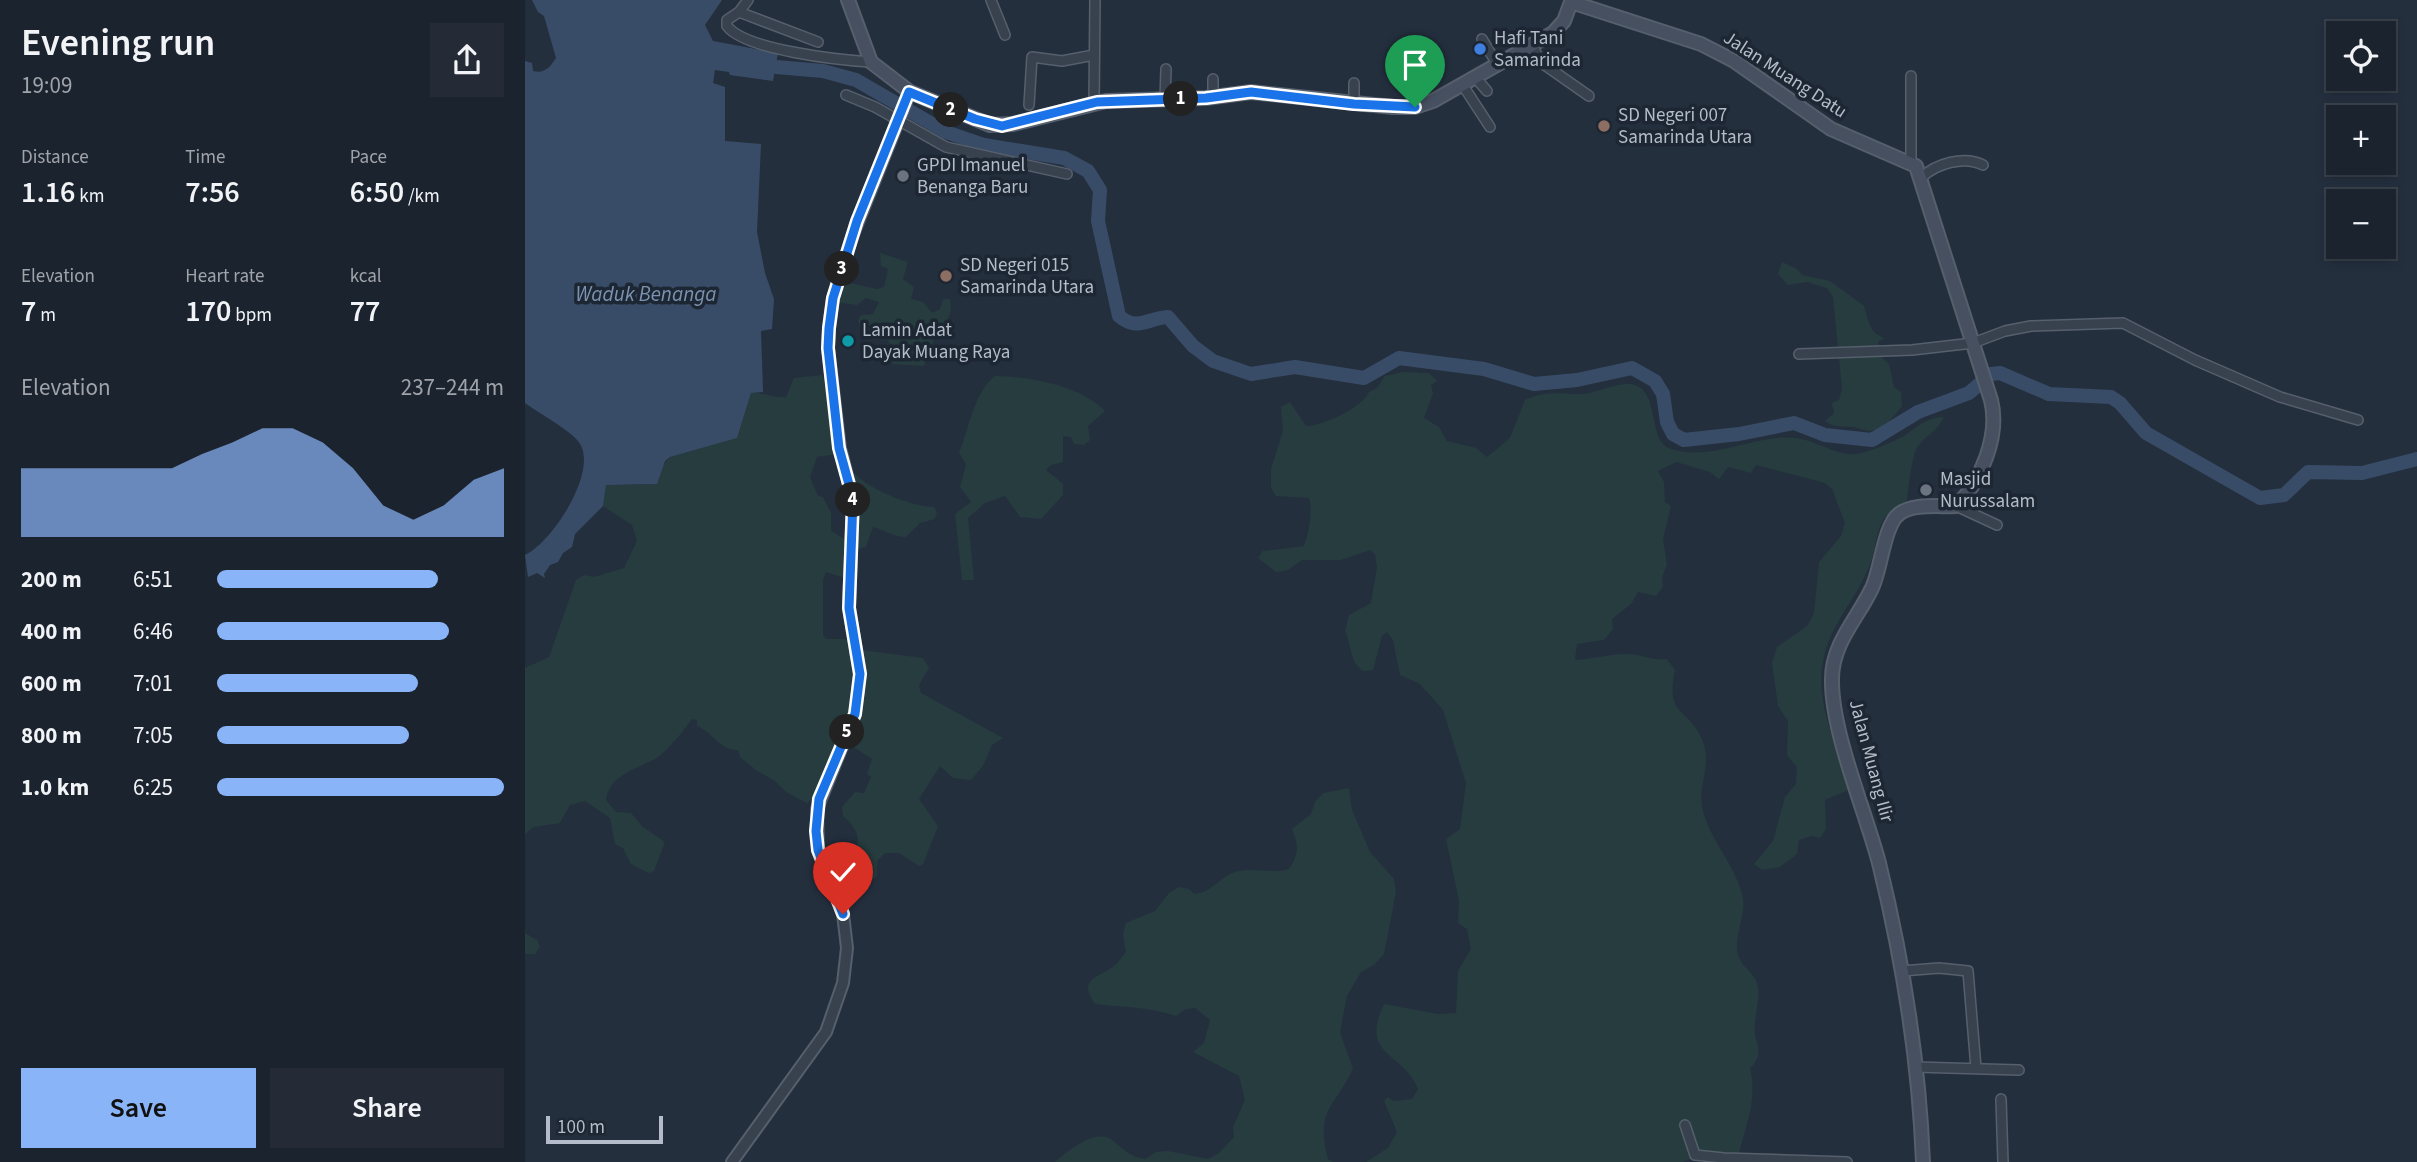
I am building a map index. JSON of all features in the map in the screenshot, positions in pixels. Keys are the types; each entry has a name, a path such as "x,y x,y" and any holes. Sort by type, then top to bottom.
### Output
{"main road":[{"path":"848,0 871,62 908,95 1002,126 1094,103 1213,97 1251,92 1354,104 1415,107 1475,77 1556,30 1564,21 1571,1"},
{"name":"Jalan Muang Datu","path":"1571,1 1700,44 1734,61 1831,130 1911,161"},
{"path":"1911,161 1922,177 1991,400 1994,422 1976,483 1956,506"},
{"name":"Jalan Muang Ilir","path":"1923,1162 1915,1067 1902,971 1878,861 1836,714 1832,688 1834,662 1839,647 1872,588 1894,519 1910,508 1956,506"}],"street":[{"path":"748,0 739,12 727,20 726,26 740,37 770,46 871,62"},
{"path":"991,0 1005,34"},
{"path":"1094,103 1095,0"},
{"path":"739,12 818,42"},
{"path":"1482,39 1497,64"},
{"path":"1533,45 1539,61 1590,96"},
{"path":"1029,106 1032,57 1062,61 1094,55"},
{"path":"1165,100 1166,69"},
{"path":"1911,76 1911,161"},
{"path":"1475,77 1487,92"},
{"path":"1213,79 1213,97"},
{"path":"1354,83 1354,104"},
{"path":"1462,83 1490,127"},
{"path":"846,95 875,107 954,149 1067,174"},
{"path":"732,1162 826,1032 843,983 847,948 843,914 818,850 817,809 855,714 860,674 849,608 853,499 839,448 828,348 829,328 833,298 852,237 908,95"},
{"path":"1922,177 1941,164 1972,161 1983,165"},
{"path":"1800,354 1912,350 1973,344 2018,328 2123,323 2195,360 2280,397 2357,420"},
{"path":"1956,506 1997,525"},
{"path":"1902,971 1939,968 1968,971 1976,1068"},
{"path":"1915,1067 2019,1070"},
{"path":"2001,1099 2003,1162"},
{"path":"1685,1125 1695,1154 1724,1158 1847,1162"}],"green space":[{"path":"880,253 908,262 903,279 914,287 911,299 923,302 932,313 940,309 943,299 950,299 951,310 944,331 936,334 924,366 892,364 897,347 888,340 873,340 863,335 858,321 861,315 873,314 879,302 866,298 857,305 835,302 841,281 877,289 884,287 888,269 881,266"},
{"path":"1782,262 1797,269 1802,275 1830,281 1864,306 1872,329 1884,338 1878,342 1882,358 1889,364 1894,387 1901,392 1902,406 1892,419 1879,429 1868,431 1835,426 1825,421 1834,413 1832,403 1839,400 1842,389 1833,297 1827,288 1807,282 1788,285 1778,274"},
{"path":"1403,372 1429,373 1437,381 1431,385 1433,393 1424,418 1439,427 1447,441 1476,448 1487,457 1510,438 1525,400 1546,394 1590,393 1625,384 1640,388 1646,394 1657,433 1665,446 1687,452 1719,450 1766,439 1796,438 1842,453 1857,454 1897,439 1926,421 1944,417 1916,450 1907,502 1888,514 1882,522 1869,567 1825,653 1822,670 1824,705 1833,740 1851,789 1825,800 1826,829 1820,838 1812,836 1799,840 1797,854 1780,867 1762,870 1754,864 1773,841 1785,797 1796,784 1797,767 1787,755 1788,721 1778,706 1772,663 1777,647 1807,626 1814,613 1819,562 1841,536 1845,523 1832,489 1825,483 1756,465 1751,473 1728,467 1719,479 1710,472 1676,462 1658,471 1664,482 1665,502 1671,506 1663,539 1667,565 1662,577 1663,587 1656,596 1638,592 1631,604 1612,619 1613,629 1604,640 1577,644 1575,660 1627,654 1667,659 1675,670 1675,704 1696,728 1705,748 1702,807 1710,830 1742,894 1743,907 1737,952 1754,977 1758,990 1755,1035 1758,1052 1756,1061 1750,1068 1752,1103 1738,1158 1702,1156 1682,1162 1366,1162 1388,1148 1397,1132 1384,1101 1388,1097 1393,1101 1412,1099 1418,1089 1403,1067 1380,1044 1377,1034 1378,1021 1384,1004 1438,1014 1456,1013 1458,971 1471,949 1467,929 1458,923 1459,901 1446,839 1460,829 1466,783 1443,710 1420,684 1400,675 1393,640 1387,632 1382,636 1373,670 1363,671 1353,658 1345,631 1349,615 1371,603 1377,567 1375,554 1370,550 1341,560 1302,560 1288,570 1276,572 1258,558 1263,551 1304,546 1310,522 1309,498 1276,496 1271,488 1271,469 1283,431 1281,407 1290,402 1306,426 1322,423 1359,404 1369,392 1377,388 1385,376"},
{"path":"823,375 837,454 817,457 810,477 818,496 823,497 831,513 831,531 848,541 845,578 826,572 823,580 823,635 826,639 845,639 849,642 857,699 817,796 807,803 786,792 740,757 738,750 726,748 697,726 697,720 692,719 662,754 619,778 613,784 606,800 616,812 631,813 643,827 665,842 654,871 649,873 631,864 623,848 615,844 610,818 585,801 570,805 560,823 534,827 525,834 525,668 549,657 576,580 584,575 594,577 624,568 637,541 632,525 603,506 606,485 646,485 670,457 737,438 751,393 786,397 794,378"},
{"path":"995,376 1054,384 1082,395 1105,411 1088,426 1090,440 1084,445 1074,444 1071,437 1063,436 1063,462 1051,465 1046,470 1063,484 1063,495 1041,519 1020,517 1005,496 985,503 968,518 974,580 962,580 955,514 971,502 960,487 966,464 959,453 977,401"},
{"path":"854,473 891,496 934,507 937,512 935,519 920,523 906,537 873,527 866,547 858,549 854,554 858,530"},
{"path":"862,650 923,658 929,668 919,685 921,693 1003,738 992,745 983,766 971,780 953,778 940,766 919,799 938,826 923,864 919,866 899,853 885,853 877,861 877,877 872,880 870,886 837,881 825,855 855,852 857,837 854,828 843,816 842,807 855,792 864,793 871,777 867,774 872,759 847,743 863,696 859,654"},
{"path":"1349,788 1352,810 1370,852 1394,879 1396,892 1384,954 1374,965 1361,972 1347,996 1340,1032 1353,1069 1329,1110 1324,1129 1328,1159 1334,1162 1055,1162 1082,1142 1098,1137 1112,1140 1139,1158 1145,1159 1156,1152 1168,1151 1208,1159 1218,1154 1234,1137 1233,1127 1245,1100 1239,1076 1193,1052 1204,1043 1210,1020 1195,1008 1186,1009 1176,1016 1146,1009 1095,1004 1088,989 1089,983 1114,966 1126,952 1123,934 1126,923 1155,911 1169,893 1179,887 1189,889 1194,894 1201,893 1239,871 1289,869 1297,850 1292,829 1311,814 1315,802 1323,793"},
{"path":"525,933 537,940 540,947 535,954 525,954"}],"water":[{"name":"Waduk Benanga","path":"532,0 722,0 705,25 713,41 778,53 773,81 730,75 729,72 715,70 713,83 725,87 725,141 761,144 757,232 765,273 774,299 772,329 761,331 763,392 751,393 737,438 670,457 665,461 657,484 606,485 603,506 575,534 572,547 563,553 558,562 550,565 544,574 545,578 537,573 528,577 525,555 548,536 570,504 583,469 583,453 573,436 525,403 525,61 532,63 533,71 541,72 556,58 544,16 538,12"}],"waterway":[{"path":"776,67 823,71 856,80 946,132 984,145 1064,158 1088,171 1100,190 1098,221 1119,316 1137,324 1168,317 1193,346 1213,361 1251,374 1295,367 1364,378 1399,358 1484,369 1534,384 1577,380 1632,368 1655,381 1663,394 1667,422 1673,434 1684,440 1739,434 1794,423 1825,435 1872,440 1918,412 1969,393 1991,374 2000,373 2049,394 2111,397 2120,403 2146,433 2260,498 2284,495 2308,472 2362,473 2417,459"}],"place":[{"name":"Hafi Tani Samarinda","path":"1480,49"},
{"name":"SD Negeri 007 Samarinda Utara","path":"1604,126"},
{"name":"GPDI Imanuel Benanga Baru","path":"903,176"},
{"name":"SD Negeri 015 Samarinda Utara","path":"946,276"},
{"name":"Lamin Adat Dayak Muang Raya","path":"848,341"},
{"name":"Masjid Nurussalam","path":"1926,490"}],"route":[{"path":"843,914 818,850 816,831 819,799 860,698 860,674 849,608 853,499 851,483 839,448 828,348 829,328 833,298 857,221 909,92 975,119 1002,126 1097,102 1206,98 1251,92 1354,104 1415,107"}]}
